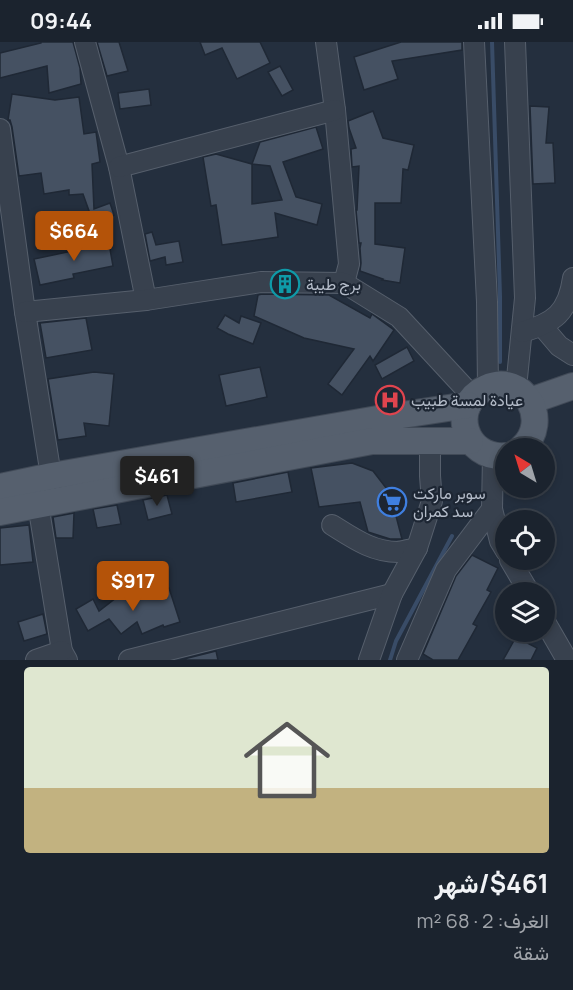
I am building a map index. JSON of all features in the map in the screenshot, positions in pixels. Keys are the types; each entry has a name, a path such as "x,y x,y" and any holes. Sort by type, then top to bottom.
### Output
{"main road":[{"path":"0,512 48,494 476,396 498,385 507,386 527,403 532,436 530,438"},
{"path":"527,403 573,386"},
{"path":"476,396 465,414 466,432 477,448 484,453 495,455"},
{"path":"527,403 573,400"},
{"path":"0,487 48,494 372,441 471,441"}],"street":[{"path":"85,42 119,167 146,300"},
{"path":"326,42 335,110 349,264 344,283"},
{"path":"474,42 487,302 476,396"},
{"path":"515,42 525,298 522,332 527,403"},
{"path":"119,167 335,110"},
{"path":"0,129 2,165 25,312 48,494 65,656 36,660"},
{"path":"522,332 552,321 567,302 573,278"},
{"path":"25,312 146,300 261,282 344,283 399,316 476,396"},
{"path":"542,326 559,346 573,355"},
{"path":"369,660 392,594 417,548 432,501 430,441"},
{"path":"495,486 492,509 495,521"},
{"path":"407,660 446,570 492,509"},
{"path":"332,525 362,544 375,549 398,552 417,548"},
{"path":"129,660 392,594"},
{"path":"555,639 567,660"}],"building":[{"path":"41,42 73,42 80,68 81,84 49,93 47,66 0,78 0,53"},
{"path":"97,42 119,42 128,71 107,76"},
{"path":"200,42 260,42 270,63 237,79 222,48 205,55"},
{"path":"401,42 462,42 462,50 392,61 398,79 364,90 354,57"},
{"path":"280,66 293,90 282,96 268,72"},
{"path":"149,89 151,105 120,109 118,93"},
{"path":"12,94 55,100 79,97 84,134 96,132 100,162 92,164 94,209 110,203 114,215 93,222 83,194 69,195 69,190 44,194 41,173 19,176 12,127 8,120"},
{"path":"530,106 549,107 546,143 553,143 555,183 533,184"},
{"path":"373,111 383,138 414,145 408,170 403,169 401,203 375,203 375,244 405,248 400,283 382,280 360,271 361,243 359,243 356,210 359,166 352,167 351,149 356,148 348,121"},
{"path":"316,127 323,149 283,162 296,197 322,204 317,225 275,213 278,237 222,245 216,205 211,206 203,157 216,154 252,164 260,142","holes":["252,164 270,166 282,200 252,204"]},
{"path":"152,232 156,245 179,241 183,262 166,265 165,257 150,261 145,234"},
{"path":"108,238 113,266 73,274 74,278 40,285 34,259 77,250 76,245"},
{"path":"258,295 329,295 370,318 372,314 394,330 373,361 370,356 342,395 328,384 354,349 304,338 254,316"},
{"path":"225,315 239,323 241,316 261,323 253,344 217,328"},
{"path":"86,318 92,350 46,358 40,323"},
{"path":"407,347 414,361 382,379 375,365"},
{"path":"260,367 267,397 226,406 219,375"},
{"path":"94,372 114,374 109,426 84,423 86,436 58,440 48,379"},
{"path":"352,463 373,471 390,493 402,539 390,539 368,532 360,502 319,507 311,468"},
{"path":"288,472 292,492 236,502 233,483"},
{"path":"167,495 172,514 148,520 143,500"},
{"path":"117,505 121,524 97,528 93,509"},
{"path":"74,513 73,538 56,538 53,517"},
{"path":"29,525 33,562 0,565 0,528"},
{"path":"472,555 495,566 497,570 487,590 491,592 473,624 477,626 458,660 433,660 423,654 456,576"},
{"path":"139,588 142,597 169,588 180,622 164,627 163,625 142,634 137,622 121,634 109,619 88,631 76,609 93,599 99,611 116,598"},
{"path":"43,614 47,634 24,641 18,622"},
{"path":"513,642 526,642 537,648 531,660 503,660"},
{"path":"216,651 218,660 180,660"}],"waterway":[{"path":"492,42 500,362"},
{"path":"390,660 396,641 452,536"}],"place":[{"name":"برج طيبة","path":"285,284"},
{"name":"عيادة لمسة طبيب","path":"390,400"},
{"name":"سوبر ماركت سد كمران","path":"392,502"}]}
